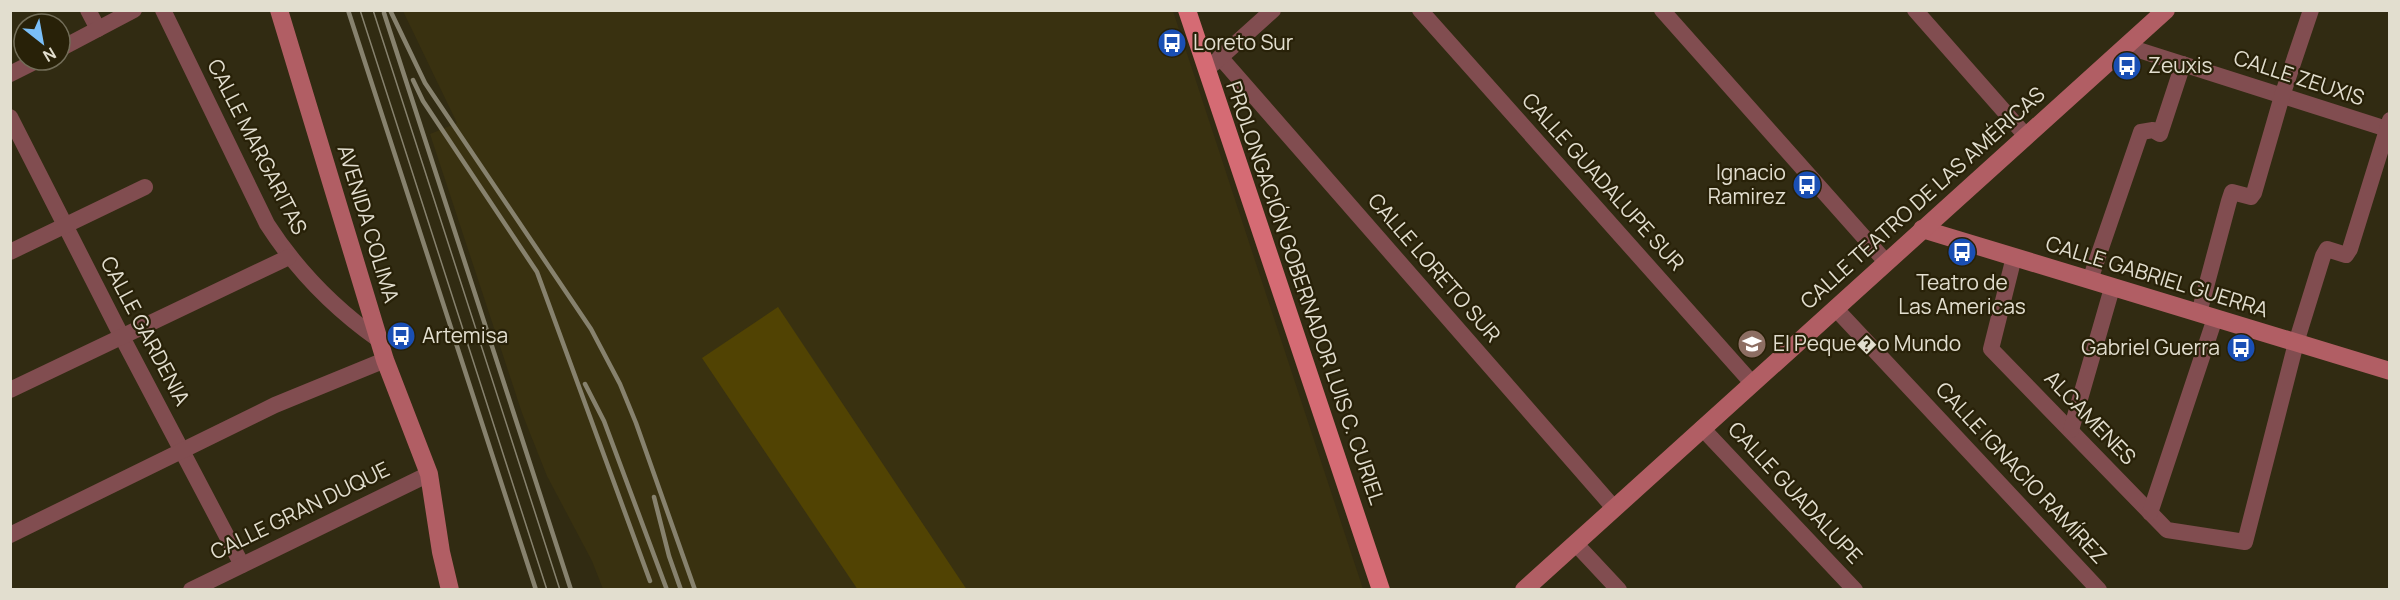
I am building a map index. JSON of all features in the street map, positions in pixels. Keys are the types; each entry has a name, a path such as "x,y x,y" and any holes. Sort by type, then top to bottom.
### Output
{"main road":[{"name":"PROLONGACIÓN GOBERNADOR LUIS C. CURIEL","path":"1187,10 1213,63 1381,590"}],"street":[{"path":"88,10 98,29"},
{"path":"72,43 134,10"},
{"name":"CALLE MARGARITAS","path":"163,10 267,224 288,257 350,317 379,340"},
{"name":"AVENIDA COLIMA","path":"279,10 385,360 429,474 441,552 450,590"},
{"path":"1213,63 1273,10"},
{"name":"CALLE GUADALUPE SUR","path":"1420,10 1752,383"},
{"path":"1662,10 1886,262"},
{"path":"1915,10 2026,136"},
{"path":"2150,513 2207,316 2229,201 2232,192 2251,197 2254,193 2282,96 2311,10"},
{"name":"CALLE TEATRO DE LAS AMÉRICAS","path":"1524,590 2163,12"},
{"name":"CALLE ZEUXIS","path":"2126,46 2282,96 2389,127"},
{"name":"CALLE LORETO SUR","path":"1213,63 1614,508"},
{"path":"2090,280 2141,132 2153,130 2160,134 2183,64"},
{"name":"CALLE GARDENIA","path":"10,117 242,565"},
{"path":"2296,343 2326,249 2346,255 2350,249 2389,127"},
{"path":"10,252 144,187"},
{"name":"CALLE GABRIEL GUERRA","path":"1922,229 2386,372"},
{"path":"10,390 288,257"},
{"name":"ALCAMENES","path":"2014,257 1991,349 2167,530 2245,542 2296,343"},
{"path":"2071,430 2112,288"},
{"name":"CALLE IGNACIO RAMÍREZ","path":"1835,308 2099,590"},
{"path":"10,535 274,405 385,360"},
{"name":"CALLE GUADALUPE","path":"1702,428 1855,590"},
{"name":"CALLE GRAN DUQUE","path":"191,590 429,474"},
{"path":"1575,543 1619,590"}],"shaded area":[{"path":"403,11 1173,11 1363,589 603,589 592,561 547,476 522,413 430,134 457,123"}],"building":[{"path":"778,307 967,590 858,590 702,358"}],"tram line":[{"path":"360,10 547,590"},
{"path":"373,10 560,590"}],"railway":[{"path":"348,10 536,590"},
{"path":"390,10 425,83 591,329 620,384 695,590"},
{"path":"384,13 571,590"},
{"path":"413,80 423,101 537,272 650,581"},
{"path":"585,384 604,421 667,590"},
{"path":"654,497 669,556 681,590"}],"place":[{"name":"Loreto Sur","path":"1172,43"},
{"name":"Zeuxis","path":"2127,66"},
{"name":"Ignacio Ramirez","path":"1807,185"},
{"name":"Teatro de Las Americas","path":"1962,252"},
{"name":"Artemisa","path":"401,336"},
{"name":"El Peque�o Mundo","path":"1752,344"},
{"name":"Gabriel Guerra","path":"2241,348"}]}
